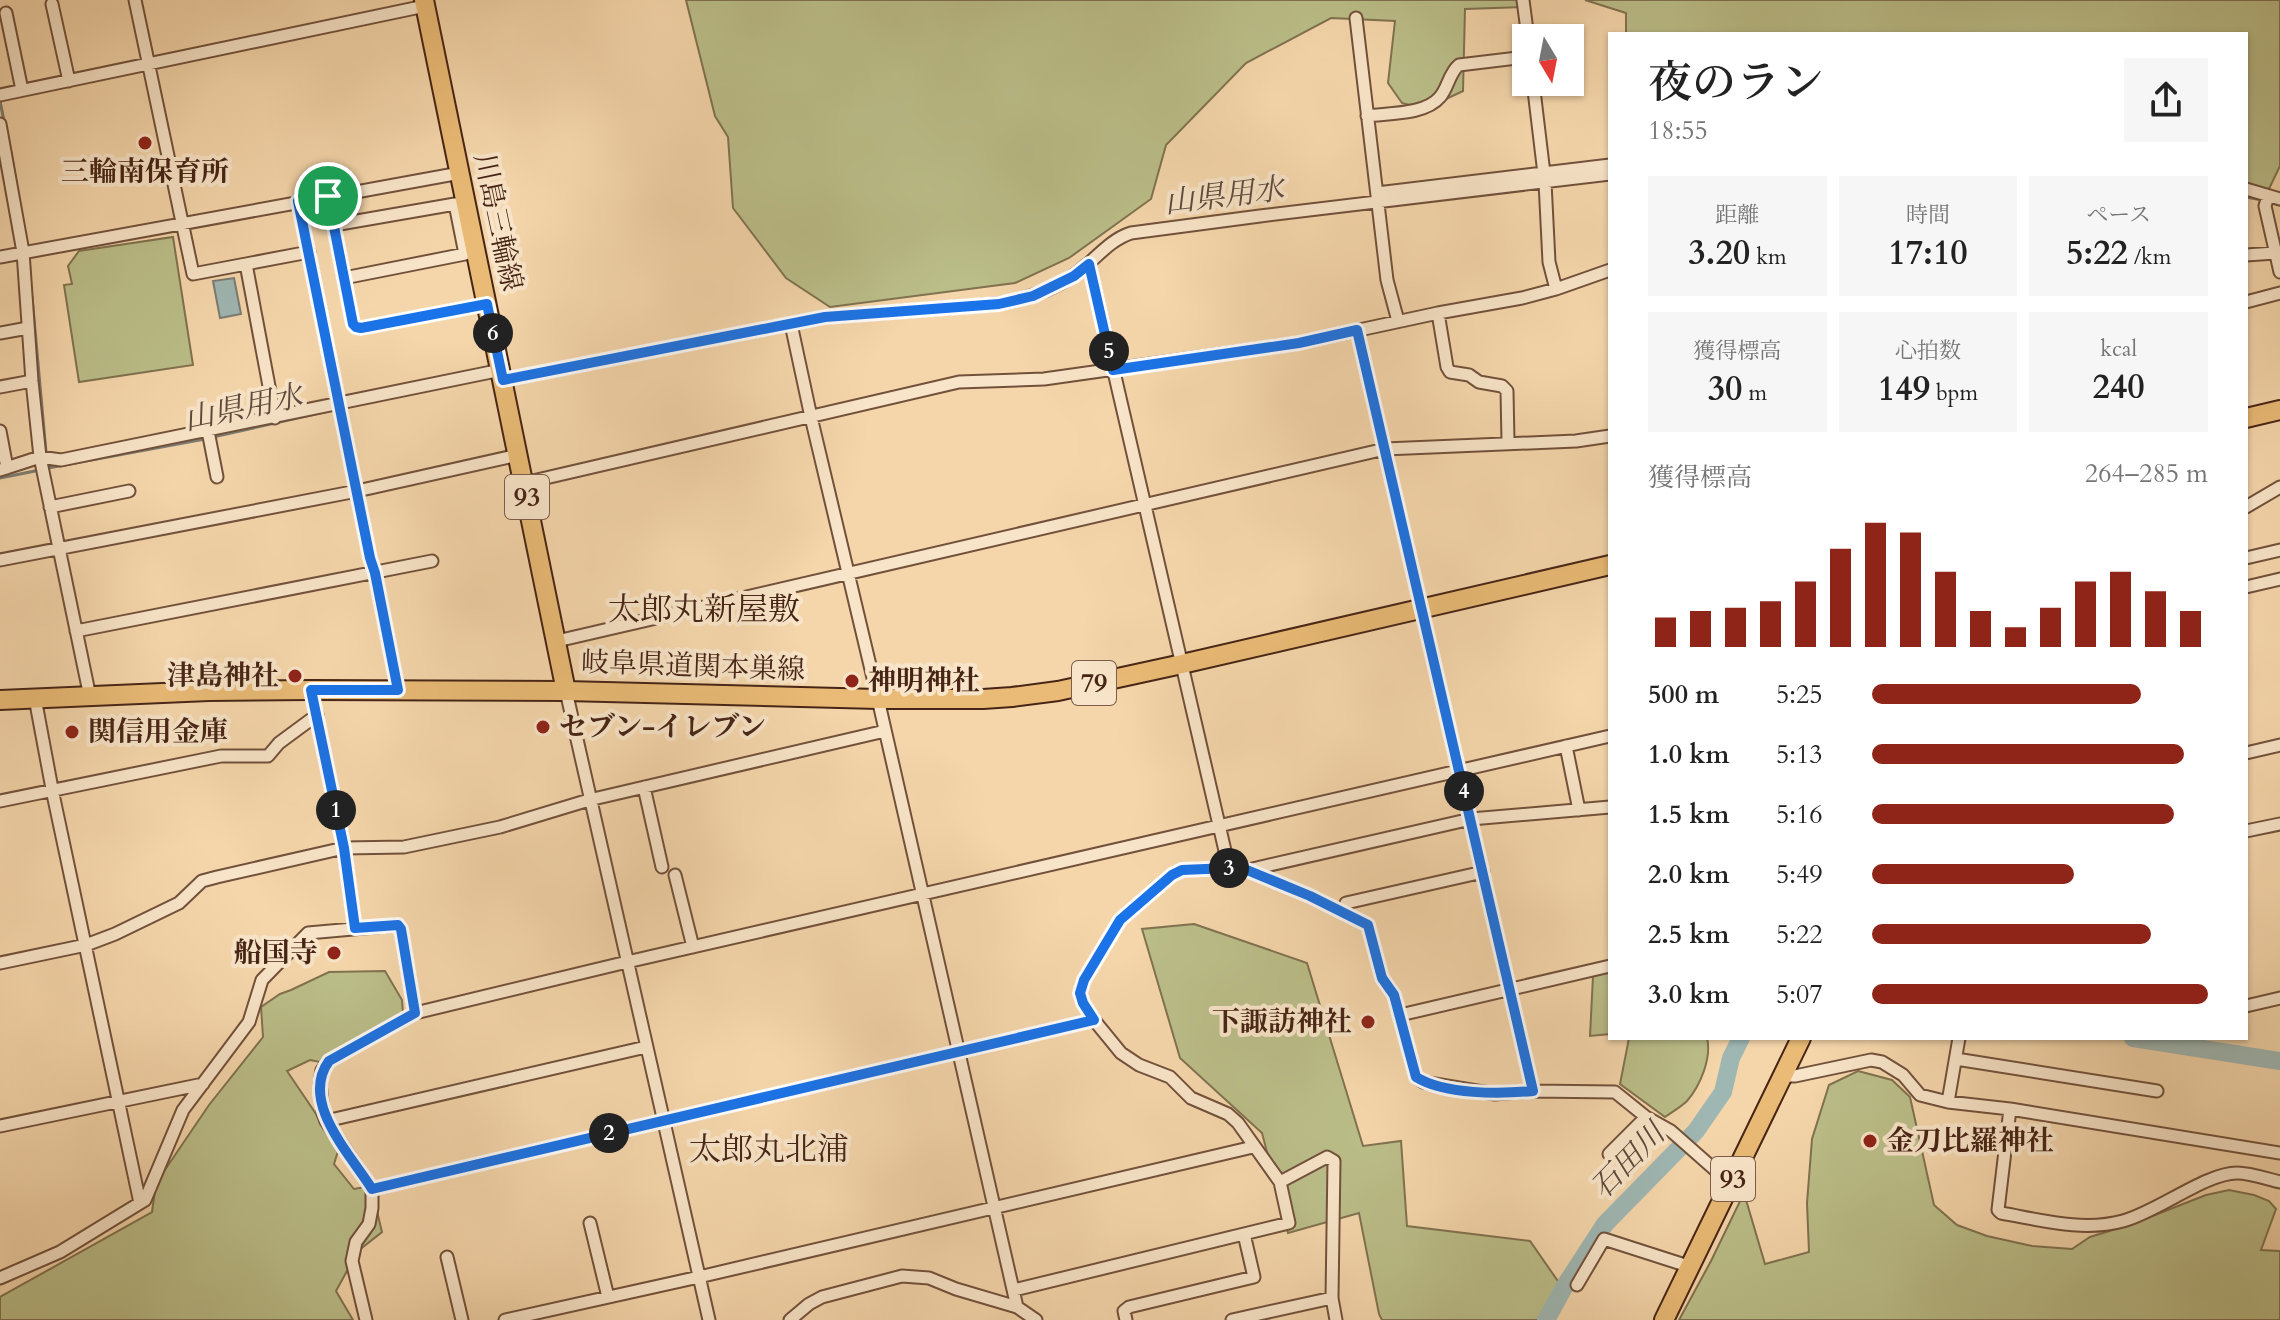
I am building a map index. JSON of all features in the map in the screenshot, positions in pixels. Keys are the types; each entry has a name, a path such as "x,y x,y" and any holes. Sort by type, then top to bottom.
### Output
{"main road":[{"name":"川島三輪線","path":"425,3 566,691"},
{"path":"2248,418 2280,410"},
{"name":"岐阜県道関本巣線","path":"0,700 311,690 566,691 878,699 1012,697 1058,691 1182,664 1608,565"},
{"name":"93","path":"1664,1320 1800,1040"}],"street":[{"path":"135,0 193,274 309,252"},
{"path":"1523,0 1526,24"},
{"path":"0,95 425,3"},
{"path":"52,4 69,81"},
{"path":"6,13 22,90"},
{"path":"1356,18 1387,280 1398,321"},
{"path":"1367,116 1431,105 1439,99 1459,65 1512,59"},
{"path":"1535,96 1545,177 1549,262 1556,289"},
{"path":"0,124 23,252 40,457 90,697"},
{"path":"0,431 4,469 40,457 61,460 275,418 341,409 502,375 791,324 859,313 999,304 1033,296 1074,276 1120,237 1131,233 1545,177 1608,165"},
{"path":"0,257 460,173"},
{"path":"1545,177 1608,174"},
{"path":"2248,190 2280,199"},
{"path":"328,196 356,327 487,304"},
{"path":"2268,196 2265,206 2280,272"},
{"path":"298,201 398,690"},
{"path":"334,225 455,204 465,254 344,278"},
{"path":"2248,255 2275,253"},
{"path":"246,264 275,418"},
{"path":"1089,264 1229,868"},
{"path":"524,483 959,382 1044,379 1299,343 1522,298 1608,271"},
{"path":"2248,301 2280,293"},
{"path":"1438,313 1450,372 1469,375 1479,382 1502,386 1507,391 1508,442"},
{"path":"791,324 1017,1307"},
{"path":"0,333 28,328"},
{"path":"1357,330 1533,1091"},
{"path":"0,387 32,381"},
{"path":"208,431 217,477"},
{"path":"557,641 1385,449 1576,441 1608,436"},
{"path":"0,560 357,491 518,455"},
{"path":"2248,506 2280,487"},
{"path":"50,507 129,491"},
{"path":"2248,558 2280,550"},
{"path":"76,631 432,561"},
{"path":"2248,587 2280,579"},
{"path":"311,690 344,848 355,928"},
{"path":"566,691 709,1320"},
{"path":"35,698 140,1203"},
{"path":"0,801 221,756 268,756 279,743 317,715"},
{"path":"0,963 86,945 115,934 179,903 202,881 344,848 404,847 500,827 589,800 885,731"},
{"path":"366,1320 352,1261 356,1242 369,1224 372,1189 326,1121 320,1083 322,1070 329,1061 415,1013 1608,736"},
{"path":"2248,753 2280,745"},
{"path":"1566,746 1579,810"},
{"path":"644,787 662,867"},
{"path":"1247,870 1471,819 1608,807"},
{"path":"2248,831 2280,824"},
{"path":"1014,1290 1289,1223 1280,1182 1238,1123 1228,1114 1191,1098 1170,1077 1139,1065 1121,1053 1083,1003 1080,993 1084,980 1120,920 1182,870 1247,870 1310,896 1368,925 1382,978 1394,995 1416,1077 1423,1082 1495,1094 1615,1092 1646,1117 1671,1131 1731,1184"},
{"path":"1346,903 1483,872"},
{"path":"675,875 693,947"},
{"path":"0,1278 60,1252 145,1200 183,1110 249,1022 262,980 308,933 398,925 415,1013"},
{"path":"1400,1015 1608,966"},
{"path":"2248,1006 2280,998"},
{"path":"372,1189 1094,1020"},
{"path":"1948,1102 1959,1040"},
{"path":"326,1121 646,1047"},
{"path":"1956,1059 2157,1091"},
{"path":"1783,1076 1871,1060 1882,1062 1903,1075 1920,1095 1948,1102 2010,1109 2280,1153"},
{"path":"0,1126 203,1084"},
{"path":"2010,1109 1998,1210 2001,1213 2092,1227 2125,1221 2210,1180 2236,1173 2280,1182"},
{"path":"1609,1154 1646,1117"},
{"path":"505,1320 1253,1147"},
{"path":"1280,1182 1327,1157 1334,1161 1332,1298 1336,1320"},
{"path":"590,1223 608,1297"},
{"path":"1126,1320 1124,1311 1129,1307 1254,1277 1244,1234"},
{"path":"1577,1285 1604,1239 1691,1267"},
{"path":"447,1257 462,1320"},
{"path":"790,1320 822,1297 902,1276 929,1278 1017,1307 1036,1320"},
{"path":"1232,1320 1332,1298"}],"green space":[{"path":"686,0 1525,0 1524,7 1465,9 1463,91 1425,109 1402,103 1388,83 1395,21 1331,18 1246,63 1166,145 1151,199 1069,258 1015,283 830,307 786,278 733,208 728,137 715,116"},
{"path":"1585,0 2280,0 2280,166 2268,191 2248,187 2248,32 1626,32 1626,13"},
{"path":"173,237 193,365 79,382 64,285 72,284 68,266 79,251"},
{"path":"1194,924 1307,963 1363,1146 1401,1141 1407,1226 1530,1241 1562,1287 1540,1320 1382,1320 1359,1213 1288,1233 1262,1133 1180,1058 1142,929"},
{"path":"385,971 402,1000 404,1027 325,1063 310,1060 287,1071 339,1148 334,1164 354,1189 371,1186 382,1232 358,1251 336,1291 353,1320 0,1320 0,1297 152,1212 156,1183 209,1105 263,1037 261,1007 280,994 329,972"},
{"path":"1608,972 1608,1034 1590,1036 1593,976"},
{"path":"1629,1040 1707,1040 1706,1063 1696,1088 1687,1101 1665,1117 1620,1084"},
{"path":"1858,1071 1892,1080 1910,1097 1934,1205 1957,1225 1987,1236 2032,1246 2072,1249 2090,1237 2206,1195 2229,1190 2269,1201 2276,1209 2261,1250 2280,1251 2280,1320 1679,1320 1744,1193 1765,1264 1809,1252 1807,1203 1812,1139 1829,1085"}],"water":[{"path":"234,278 241,314 220,318 213,281"}],"waterway":[{"name":"山県用水","path":"0,101 4,121"},
{"name":"山県用水","path":"11,152 19,200"},
{"name":"山県用水","path":"2248,197 2262,200"},
{"name":"山県用水","path":"2273,203 2280,205"},
{"name":"山県用水","path":"1141,226 1165,223"},
{"name":"山県用水","path":"1108,239 1130,228"},
{"name":"山県用水","path":"29,257 30,273"},
{"name":"山県用水","path":"1036,289 1070,271 1083,260"},
{"name":"山県用水","path":"965,301 1013,296"},
{"name":"山県用水","path":"32,297 46,452"},
{"name":"山県用水","path":"854,309 910,305"},
{"name":"山県用水","path":"794,317 806,315"},
{"name":"山県用水","path":"719,332 786,319"},
{"name":"山県用水","path":"213,437 365,403"},
{"name":"山県用水","path":"48,468 205,439"},
{"name":"山県用水","path":"0,478 35,471"},
{"name":"石田川","path":"1546,1320 1605,1224 1696,1131 1723,1092 1731,1058 1740,1040"},
{"name":"石田川","path":"2146,1040 2280,1061"}],"place":[{"name":"三輪南保育所","path":"145,143"},
{"name":"津島神社","path":"295,676"},
{"name":"神明神社","path":"852,681"},
{"name":"セブン-イレブン","path":"543,727"},
{"name":"関信用金庫","path":"72,732"},
{"name":"船国寺","path":"334,953"},
{"name":"下諏訪神社","path":"1368,1022"},
{"name":"金刀比羅神社","path":"1870,1141"}],"district":[{"name":"太郎丸新屋敷","path":"704,610"},
{"name":"太郎丸北浦","path":"769,1150"}],"route":[{"path":"328,196 353,324 361,328 487,304 503,380 825,317 999,304 1033,296 1074,276 1089,264 1113,370 1299,343 1357,330 1533,1091 1495,1094 1446,1087 1423,1082 1416,1077 1394,995 1382,978 1368,925 1310,896 1247,870 1182,870 1120,920 1097,957 1080,993 1094,1020 372,1189 326,1121 320,1083 322,1070 329,1061 415,1013 401,929 392,924 355,928 344,848 311,690 398,690 298,201 328,196"}]}
